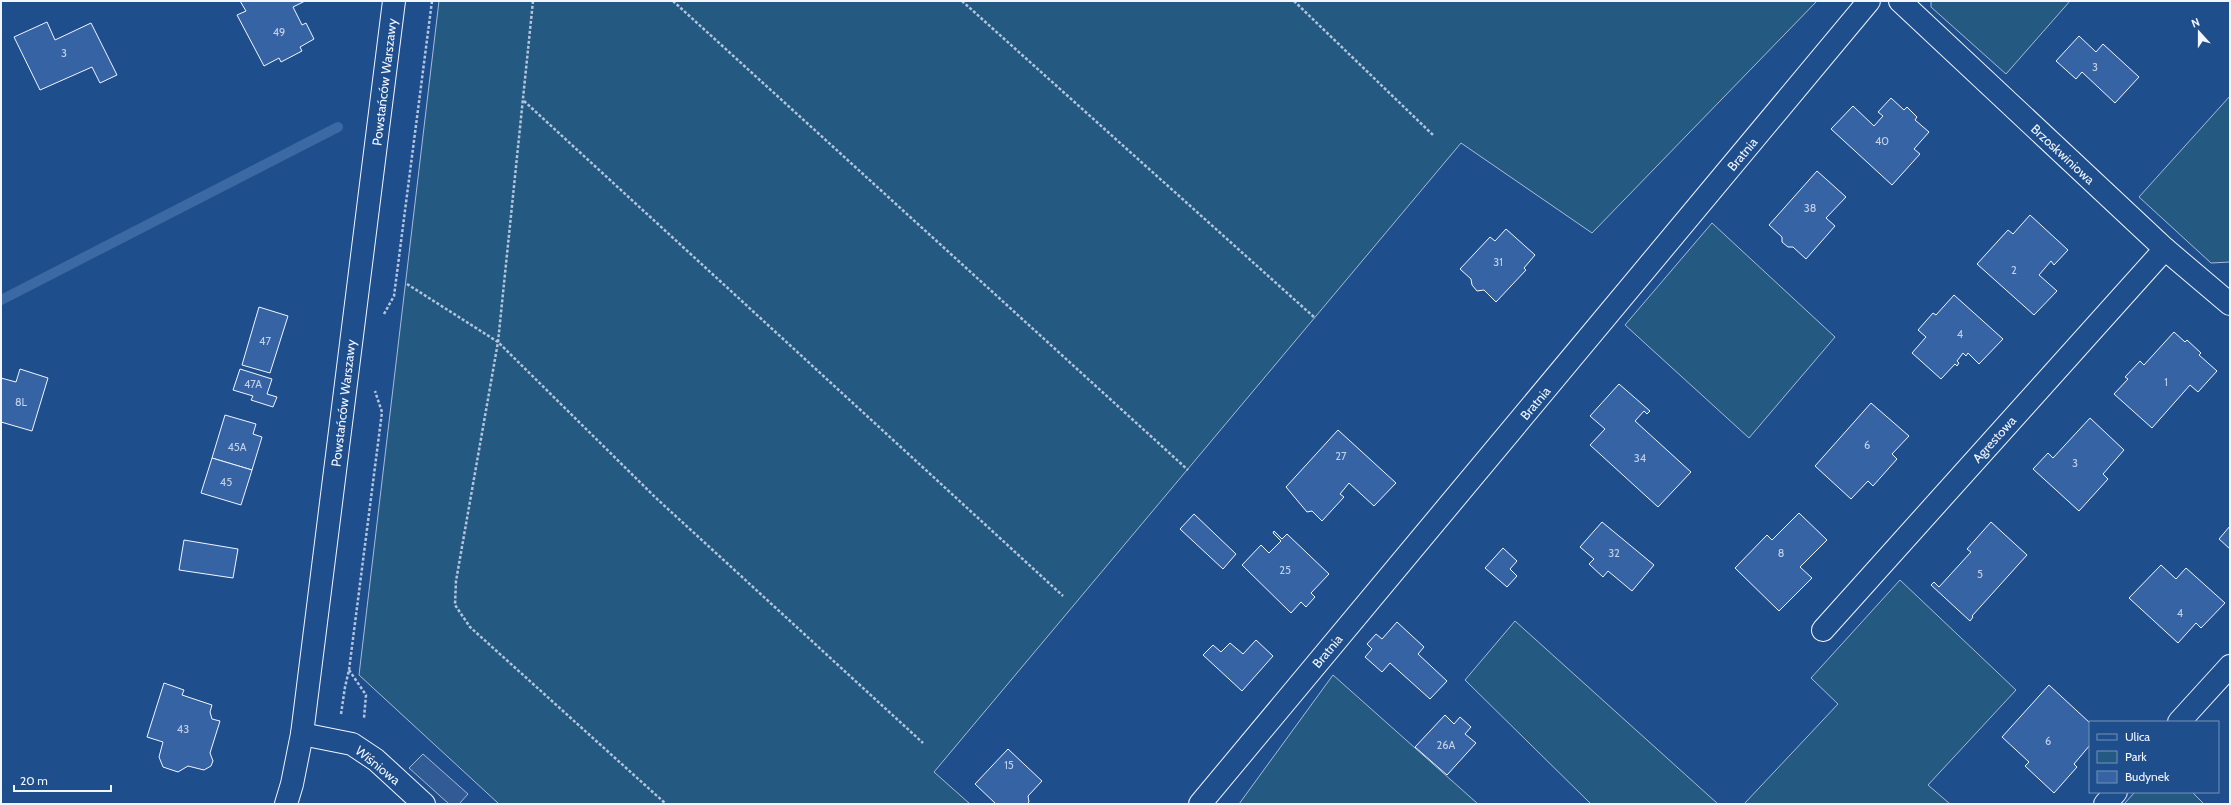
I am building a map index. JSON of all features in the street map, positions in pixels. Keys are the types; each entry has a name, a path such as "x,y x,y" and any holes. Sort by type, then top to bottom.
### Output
{"street":[{"name":"Powstańców Warszawy","path":"286,804 292,784 302,734 394,1"},
{"name":"Bratnia","path":"1200,804 1869,1"},
{"name":"Brzoskwiniowa","path":"1900,1 2165,249 2230,304"},
{"name":"Agrestowa","path":"1823,630 2165,249"},
{"path":"2180,721 2230,666"},
{"name":"Wiśniowa","path":"302,734 336,739 358,747 376,760 424,804"},
{"path":"2105,804 2115,793"}],"path":[{"path":"382,319 394,296 432,1"},
{"path":"533,1 498,342 456,581 455,604 470,627 666,804"},
{"path":"673,1 1188,470"},
{"path":"962,1 1315,318"},
{"path":"1294,1 1433,135"},
{"path":"524,100 1063,596"},
{"path":"407,284 498,342 656,498 923,743"},
{"path":"343,718 341,710 349,670 382,412 374,389"},
{"path":"349,670 366,695 364,719"}],"green space":[{"path":"439,1 1817,1 1592,233 1461,143 934,772 970,804 499,804 359,675"},
{"path":"1931,1 2070,1 2006,74 1931,7"},
{"path":"2230,96 2230,262 2211,263 2139,197"},
{"path":"1712,223 1835,337 1749,438 1625,325"},
{"path":"1900,580 2016,690 1928,785 1950,804 1744,804 1838,704 1811,678"},
{"path":"1515,621 1718,804 1591,804 1465,680"},
{"path":"1333,675 1478,804 1239,804"},
{"path":"2134,793 2193,793 2204,804 2124,804"}],"shaded area":[{"path":"423,754 468,794 459,804 449,804 409,768"}],"building":[{"path":"240,1 305,1 293,7 302,25 306,23 314,39 300,47 302,51 281,62 279,58 264,66 237,15 246,11"},
{"path":"47,22 55,40 91,23 117,75 100,83 92,67 40,90 14,37"},
{"path":"2079,36 2096,52 2103,44 2139,77 2115,103 2082,72 2076,79 2056,61"},
{"path":"1891,98 1904,110 1907,107 1917,117 1915,120 1929,132 1914,149 1920,154 1892,185 1831,129 1853,106 1874,126 1883,116 1878,112"},
{"path":"1817,171 1846,197 1826,218 1835,226 1806,259 1793,247 1788,247 1782,242 1782,237 1769,225"},
{"path":"2030,215 2068,250 2054,265 2051,261 2039,275 2057,291 2034,315 1977,264 2008,230 2013,234"},
{"path":"1506,229 1535,255 1524,268 1526,270 1496,302 1484,290 1477,291 1472,285 1471,279 1460,269 1490,237 1495,241"},
{"path":"1954,295 2003,339 1979,364 1968,353 1966,356 1963,353 1957,361 1959,363 1957,366 1955,364 1941,379 1912,353 1926,337 1918,330 1933,313 1936,315"},
{"path":"259,307 288,316 270,373 242,365"},
{"path":"2174,332 2185,342 2187,340 2201,353 2199,355 2217,371 2198,392 2190,385 2152,428 2114,394 2128,379 2125,377 2140,361 2144,365"},
{"path":"20,369 48,378 32,431 1,422 1,378 16,382"},
{"path":"240,369 272,379 267,394 277,397 273,407 251,400 253,396 233,390"},
{"path":"1619,384 1650,411 1647,414 1644,411 1635,421 1691,472 1658,507 1590,445 1605,429 1590,416"},
{"path":"1871,403 1909,436 1892,454 1897,459 1873,486 1868,481 1851,499 1815,466"},
{"path":"225,415 256,424 253,434 262,437 252,470 212,458"},
{"path":"2090,418 2124,450 2103,474 2108,479 2079,511 2033,469 2048,453 2053,458"},
{"path":"1338,430 1396,483 1374,506 1349,483 1340,494 1344,497 1322,521 1312,511 1307,512 1286,487"},
{"path":"212,458 252,470 241,505 201,493"},
{"path":"1799,513 1827,540 1800,567 1812,578 1779,611 1735,568 1767,535 1772,540"},
{"path":"1194,514 1236,554 1223,569 1180,529"},
{"path":"1602,522 1654,565 1632,591 1608,571 1603,577 1589,564 1594,559 1580,547"},
{"path":"1991,522 2027,555 1972,616 1973,617 1970,621 1931,585 1934,582 1939,587 1971,552 1967,549"},
{"path":"2230,526 2230,549 2219,539"},
{"path":"1274,531 1282,539 1287,534 1329,574 1311,593 1315,597 1306,607 1301,602 1291,613 1242,565 1261,545 1269,553 1281,541 1273,533"},
{"path":"184,540 238,549 233,578 179,570"},
{"path":"1503,548 1517,561 1510,569 1517,576 1507,587 1485,568"},
{"path":"2161,565 2176,579 2186,568 2225,603 2201,628 2196,623 2178,643 2129,598"},
{"path":"1397,622 1424,647 1418,654 1447,681 1430,699 1390,663 1382,672 1365,657 1372,649 1367,644 1376,634 1382,639"},
{"path":"1256,640 1273,656 1242,691 1203,655 1213,645 1221,652 1230,643 1243,654"},
{"path":"164,683 184,690 182,695 212,705 210,712 212,719 220,721 210,753 213,761 211,766 204,770 188,766 178,772 163,767 159,757 163,742 147,737"},
{"path":"2049,685 2089,722 2089,746 2074,764 2077,767 2054,793 2025,766 2029,762 2002,737"},
{"path":"1445,715 1454,724 1460,717 1471,727 1465,734 1476,743 1447,775 1415,747"},
{"path":"1008,749 1042,781 1028,796 1029,802 1027,804 996,804 975,784"}],"waterway":[{"path":"1,300 338,127"}]}
